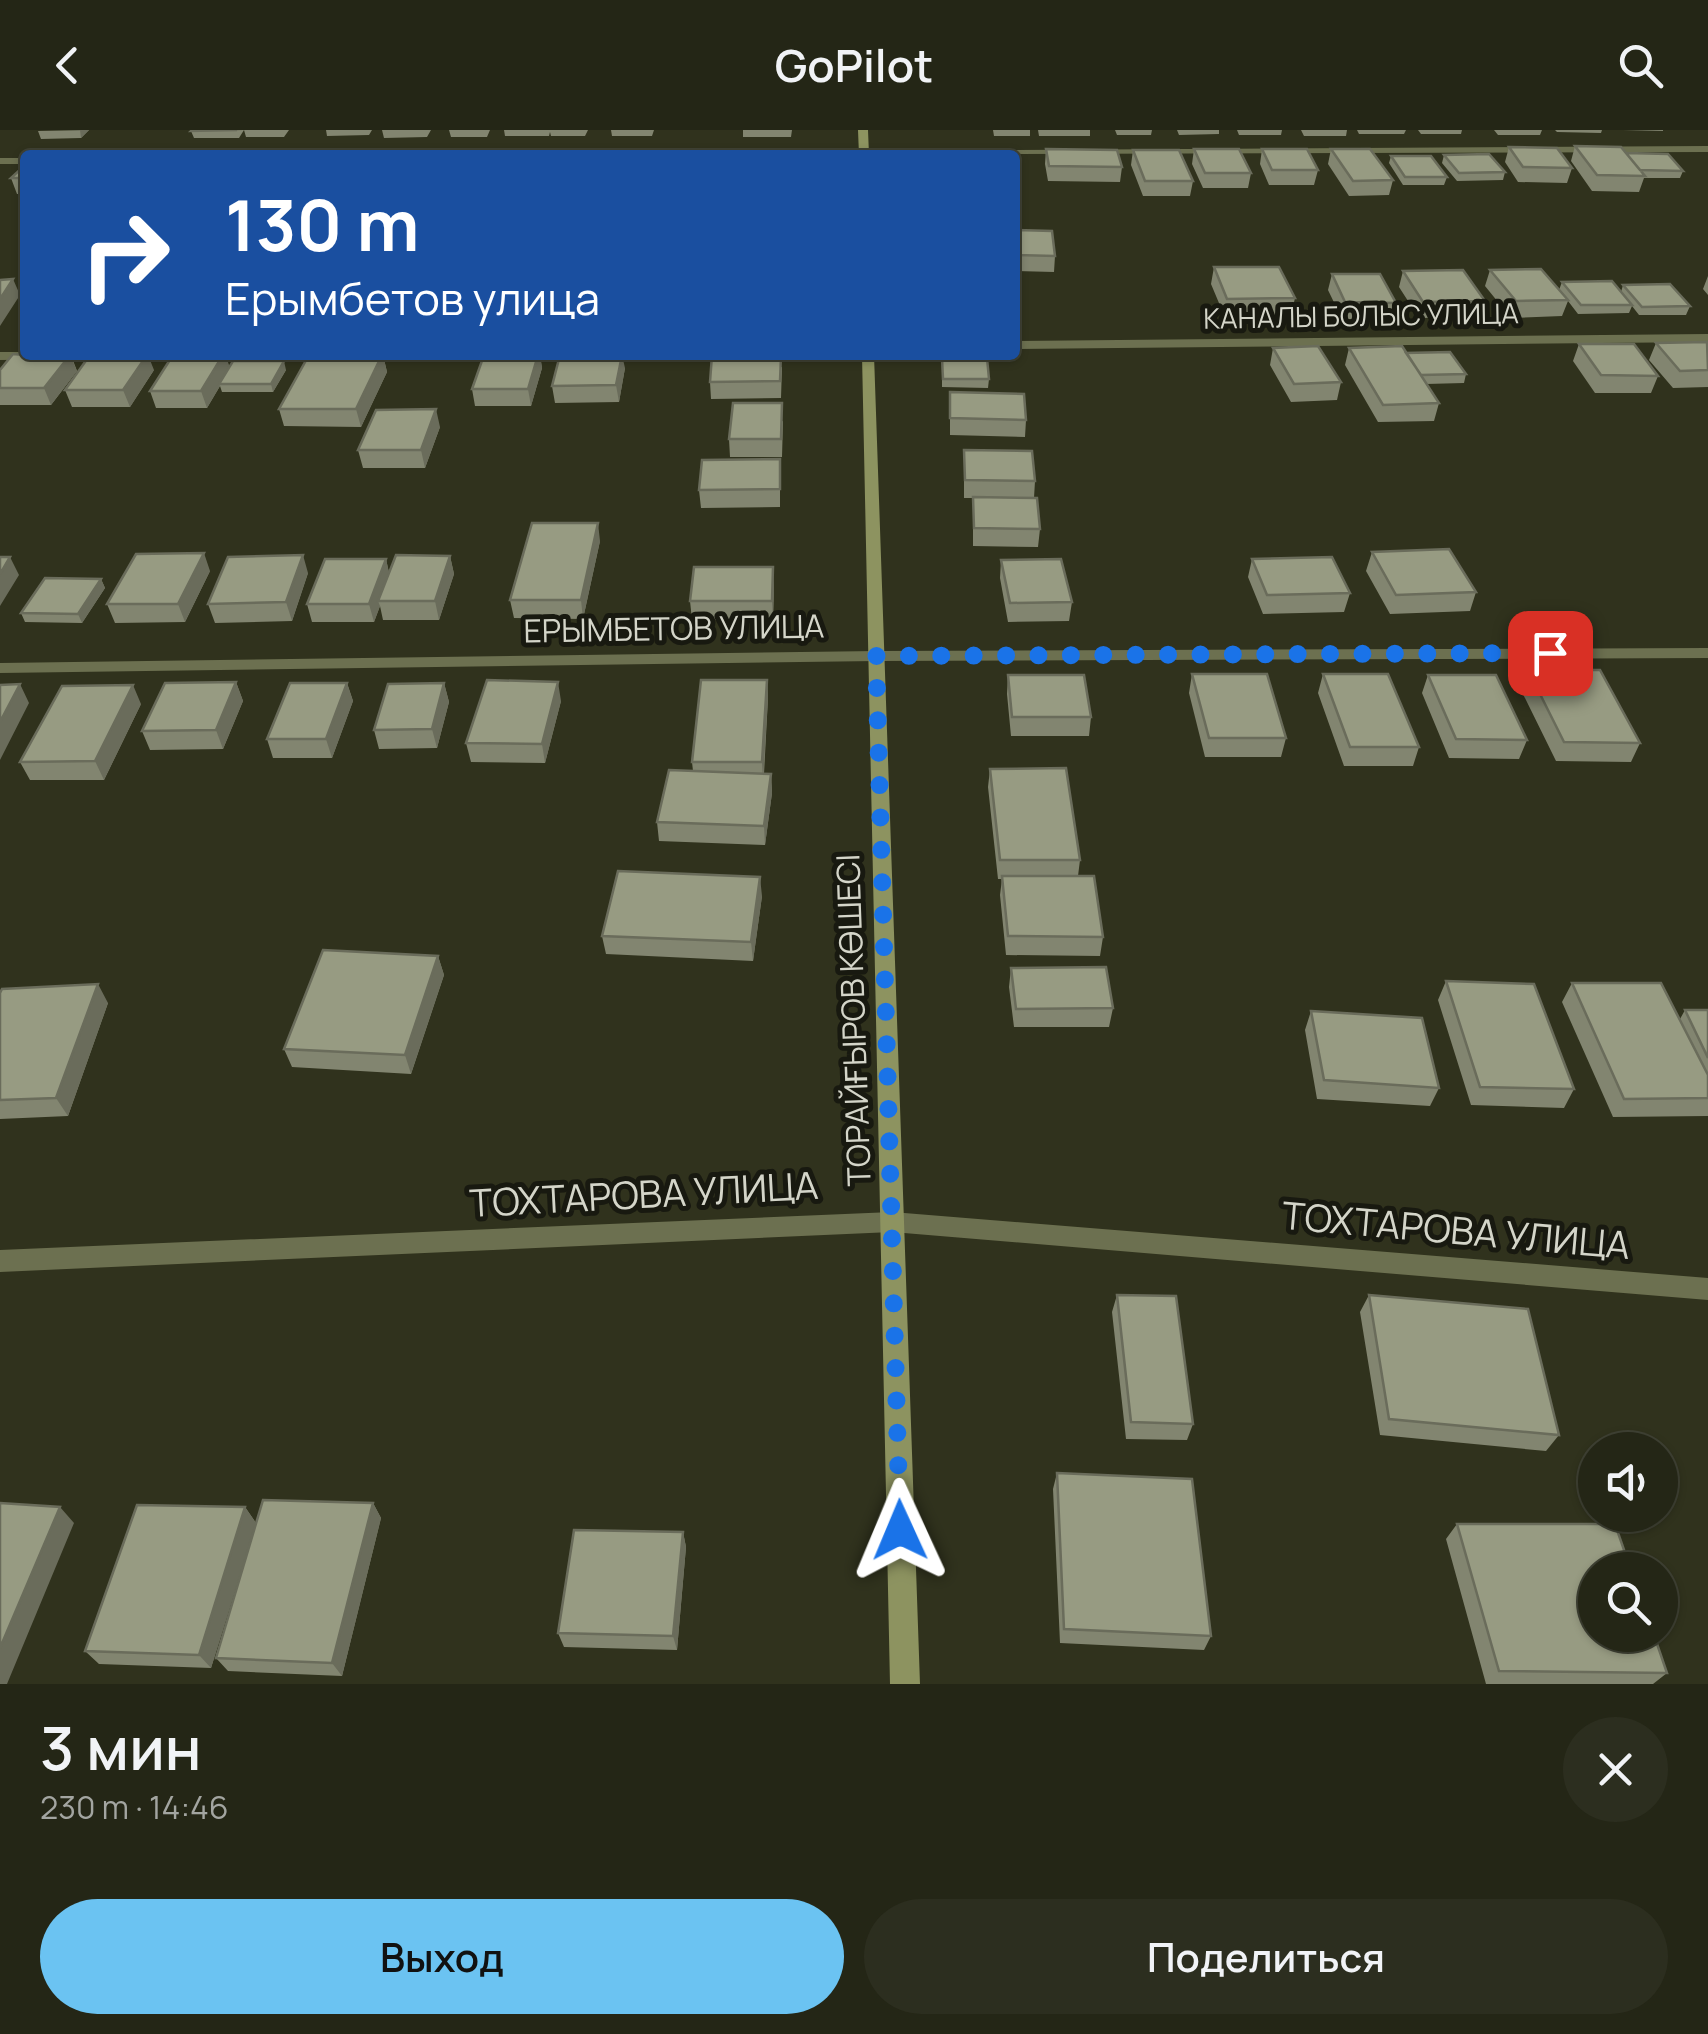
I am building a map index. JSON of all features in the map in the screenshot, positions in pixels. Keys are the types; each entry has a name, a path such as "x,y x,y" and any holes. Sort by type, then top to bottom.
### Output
{"street":[{"path":"1020,153 1708,149"},
{"name":"КАНАЛЫ БОЛЫС УЛИЦА","path":"1020,345 1708,338"},
{"name":"ТОРАЙҒЫРОВ КӨШЕСІ","path":"868,360 904,1684"},
{"name":"ЕРЫМБЕТОВ УЛИЦА","path":"0,668 876,656 1708,653"},
{"name":"ТОХТАРОВА УЛИЦА","path":"0,1261 892,1222 1708,1289"}],"building":[{"path":"1575,146 1621,147 1645,176 1597,175"},
{"path":"1509,147 1557,148 1572,168 1523,167"},
{"path":"1046,149 1117,150 1122,167 1049,166"},
{"path":"1194,149 1239,149 1251,173 1205,173"},
{"path":"1262,149 1307,149 1318,170 1272,170"},
{"path":"1331,149 1370,149 1393,180 1353,181"},
{"path":"1133,150 1179,150 1193,181 1145,181"},
{"path":"1626,153 1668,154 1683,171 1640,170"},
{"path":"1489,154 1505,172 1459,173 1444,155"},
{"path":"1391,156 1431,156 1447,177 1405,177"},
{"path":"1020,230 1052,231 1055,256 1020,255"},
{"path":"1214,267 1279,267 1295,298 1227,299"},
{"path":"1541,269 1568,300 1516,301 1490,270"},
{"path":"1463,270 1485,301 1423,302 1403,271"},
{"path":"1332,274 1380,274 1396,303 1345,302"},
{"path":"13,279 0,299 0,280"},
{"path":"1612,281 1632,305 1581,305 1562,282"},
{"path":"1670,284 1690,306 1642,307 1623,285"},
{"path":"1707,342 1708,370 1680,371 1656,343"},
{"path":"1579,344 1634,344 1658,376 1601,375"},
{"path":"1318,346 1341,382 1294,384 1273,348"},
{"path":"1402,346 1439,403 1383,405 1349,348"},
{"path":"1450,352 1466,374 1421,375 1406,353"},
{"path":"13,354 20,355 20,360 66,360 44,388 0,388 0,370"},
{"path":"86,360 144,360 123,390 65,390"},
{"path":"170,360 220,360 201,391 150,391"},
{"path":"306,360 380,360 356,409 279,409"},
{"path":"482,360 537,360 528,389 472,389"},
{"path":"559,360 621,360 616,385 552,386"},
{"path":"712,360 781,360 780,381 710,382"},
{"path":"942,360 987,360 989,379 943,379"},
{"path":"233,361 284,361 271,384 219,384"},
{"path":"950,392 1024,394 1026,420 950,418"},
{"path":"733,403 782,403 781,439 729,439"},
{"path":"436,409 421,450 358,450 376,410"},
{"path":"964,450 1032,451 1035,481 965,480"},
{"path":"780,459 780,489 699,490 702,460"},
{"path":"973,497 1037,498 1040,529 974,528"},
{"path":"532,523 598,523 581,600 510,600"},
{"path":"1449,549 1476,592 1396,595 1372,552"},
{"path":"204,553 178,604 107,604 136,554"},
{"path":"303,555 286,602 208,604 228,557"},
{"path":"396,555 450,556 435,601 378,601"},
{"path":"0,557 10,557 0,574"},
{"path":"1332,557 1350,593 1267,595 1252,559"},
{"path":"325,559 386,559 369,604 307,604"},
{"path":"1061,559 1072,602 1010,603 1001,560"},
{"path":"694,567 773,567 772,601 690,601"},
{"path":"45,578 101,579 78,614 21,613"},
{"path":"1528,670 1600,670 1640,743 1564,742"},
{"path":"1192,674 1267,674 1286,738 1209,738"},
{"path":"1323,674 1388,674 1419,747 1350,747"},
{"path":"1008,675 1084,675 1091,717 1012,717"},
{"path":"1428,675 1496,675 1527,740 1456,739"},
{"path":"487,680 558,682 542,744 466,743"},
{"path":"701,680 767,680 762,762 692,762"},
{"path":"236,682 216,730 142,731 165,683"},
{"path":"290,683 347,683 326,739 267,739"},
{"path":"444,683 432,729 374,730 388,684"},
{"path":"20,684 0,722 0,685"},
{"path":"133,685 95,761 20,762 62,686"},
{"path":"1066,768 1080,860 1000,860 990,769"},
{"path":"669,770 771,774 764,826 657,822"},
{"path":"618,871 760,877 751,942 602,936"},
{"path":"1002,876 1094,876 1103,937 1008,936"},
{"path":"323,950 438,956 405,1055 284,1049"},
{"path":"1106,967 1113,1008 1016,1009 1011,968"},
{"path":"1446,981 1534,984 1574,1089 1480,1087"},
{"path":"1572,983 1661,983 1708,1075 1708,1098 1624,1099"},
{"path":"98,984 56,1098 0,1100 2,989"},
{"path":"1685,1010 1708,1010 1708,1058"},
{"path":"1311,1011 1422,1018 1439,1088 1324,1080"},
{"path":"1117,1295 1176,1296 1193,1424 1131,1422"},
{"path":"1369,1295 1528,1309 1559,1435 1389,1419"},
{"path":"1057,1473 1192,1479 1211,1636 1064,1629"},
{"path":"263,1500 373,1503 332,1663 216,1658"},
{"path":"0,1503 60,1507 0,1648"},
{"path":"137,1505 245,1507 199,1655 85,1651"},
{"path":"1457,1524 1578,1524 1578,1532 1618,1532 1625,1552 1578,1552 1578,1652 1660,1652 1667,1673 1499,1671"},
{"path":"574,1530 683,1532 673,1636 558,1633"}],"route":[{"path":"900,1530 876,656 1550,653"}]}
